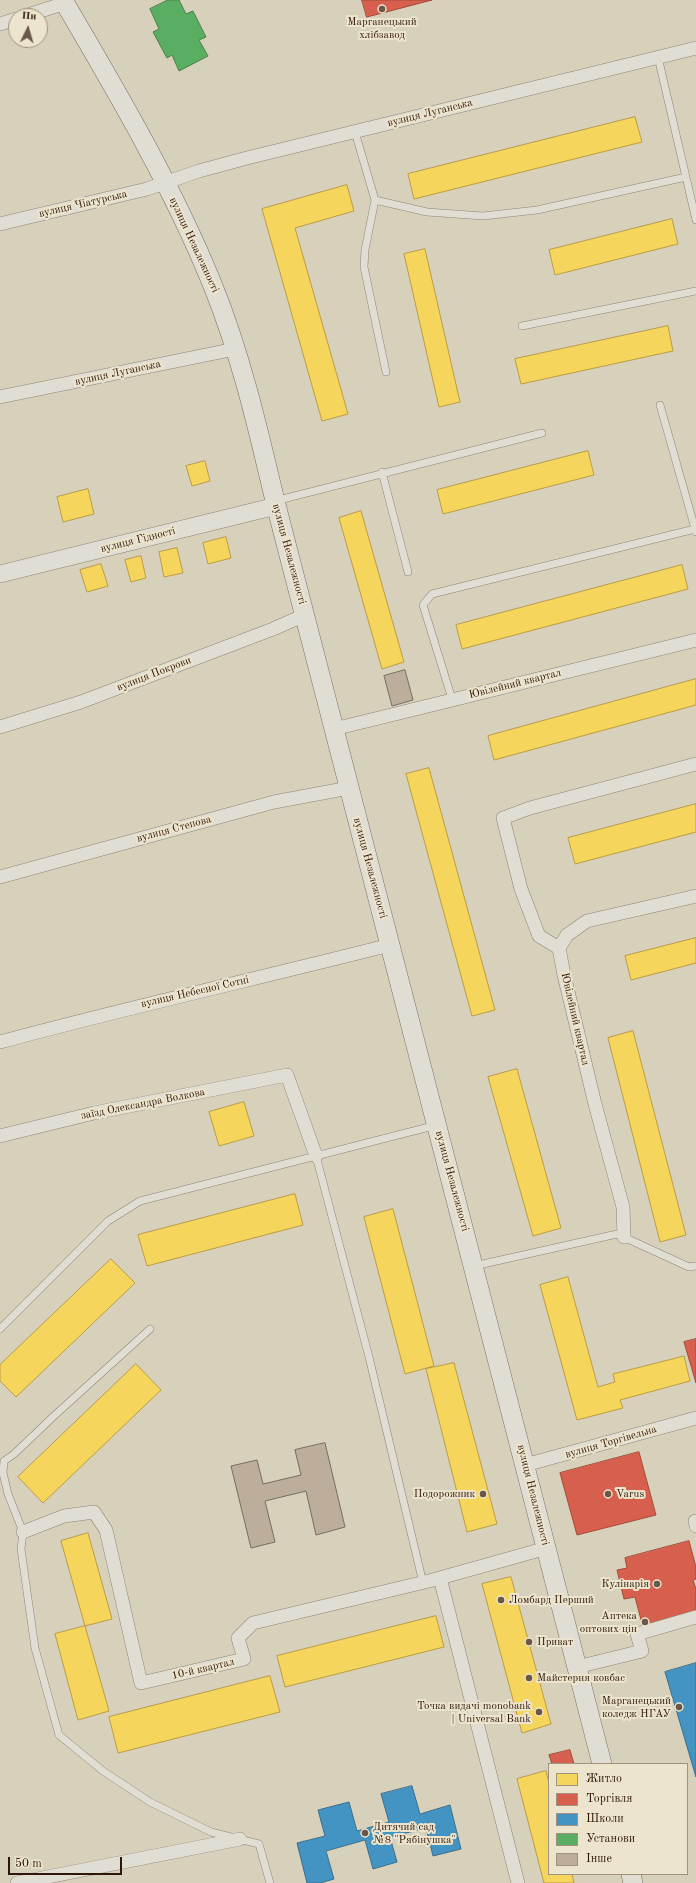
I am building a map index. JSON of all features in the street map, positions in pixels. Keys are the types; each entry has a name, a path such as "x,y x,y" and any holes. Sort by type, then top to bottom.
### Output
{"main road":[{"name":"вулиця Незалежності","path":"64,2 132,122 165,184 205,267 235,349 261,439 304,615 602,1763"}],"street":[{"path":"47,8 64,2"},
{"name":"вулиця Луганська","path":"165,184 213,167 696,48"},
{"name":"вулиця Чіатурська","path":"0,224 165,184"},
{"name":"вулиця Луганська","path":"0,396 235,349"},
{"name":"вулиця Гідності","path":"0,574 276,503"},
{"name":"вулиця Покрови","path":"0,727 81,702 273,629 304,615"},
{"name":"Ювілейний квартал","path":"334,729 696,640"},
{"path":"696,764 530,808 503,818 521,889 539,936 559,948 567,935 587,921 696,896"},
{"name":"вулиця Степова","path":"0,877 274,802 350,788"},
{"name":"вулиця Небесної Сотні","path":"0,1042 118,1010 266,976 390,945"},
{"name":"Ювілейний квартал","path":"559,948 595,1104 623,1207 624,1237"},
{"name":"заїзд Олександра Волкова","path":"0,1136 94,1113 288,1075 316,1156"},
{"name":"вулиця Торгівельна","path":"525,1466 696,1418"},
{"name":"10-й квартал","path":"23,1532 64,1516 94,1512 106,1530 141,1683 244,1659 238,1638 253,1624 423,1583 547,1548"},
{"path":"440,1578 518,1883"},
{"path":"577,1667 642,1651 637,1634 696,1617"},
{"path":"17,1883 240,1839"}],"lane":[{"path":"658,57 696,220"},
{"path":"355,132 375,200 365,250 364,267 386,372"},
{"path":"375,200 427,212 483,216 537,210 686,177"},
{"path":"522,326 696,292"},
{"path":"452,699 423,605 432,594 696,530 660,405"},
{"path":"276,503 382,472 542,433"},
{"path":"382,472 408,572"},
{"path":"0,1329 108,1221 140,1201 437,1125"},
{"path":"316,1156 369,1357 423,1583"},
{"path":"474,1266 617,1234 689,1267 696,1266"},
{"path":"150,1330 14,1454 1,1457 8,1494 23,1532 20,1549 35,1648 59,1735 103,1771 150,1802 211,1832 259,1844 270,1883"}],"building: Житло":[{"path":"635,117 642,142 414,199 408,174"},
{"path":"347,185 354,211 295,228 348,414 322,421 262,209"},
{"path":"672,219 678,244 555,275 549,250"},
{"path":"425,249 460,402 439,407 404,254"},
{"path":"668,326 673,351 521,384 515,359"},
{"path":"588,451 594,475 443,514 437,490"},
{"path":"205,461 210,481 192,486 186,466"},
{"path":"88,489 94,514 63,522 57,497"},
{"path":"361,511 404,662 382,669 339,518"},
{"path":"226,537 231,558 208,564 203,543"},
{"path":"177,548 183,573 164,577 159,552"},
{"path":"141,556 146,578 131,582 125,560"},
{"path":"101,564 108,586 87,592 80,570"},
{"path":"682,565 688,589 462,649 456,625"},
{"path":"696,679 696,705 494,760 488,736"},
{"path":"429,768 495,1010 472,1016 406,774"},
{"path":"696,804 696,832 575,864 568,838"},
{"path":"696,938 696,963 631,980 625,956"},
{"path":"633,1031 686,1235 660,1242 608,1038"},
{"path":"517,1069 561,1228 533,1236 488,1077"},
{"path":"244,1102 254,1136 219,1146 209,1112"},
{"path":"295,1194 303,1225 147,1266 138,1235"},
{"path":"393,1209 434,1366 405,1374 364,1217"},
{"path":"111,1259 135,1283 16,1397 0,1381 0,1365"},
{"path":"568,1277 598,1387 615,1382 613,1374 684,1356 690,1381 620,1400 623,1408 577,1420 540,1285"},
{"path":"454,1363 497,1524 467,1532 426,1369"},
{"path":"136,1364 161,1390 43,1503 18,1477"},
{"path":"88,1533 112,1619 85,1626 61,1541"},
{"path":"511,1577 551,1724 522,1733 482,1584"},
{"path":"436,1616 444,1647 285,1687 277,1656"},
{"path":"85,1626 109,1711 78,1720 55,1634"},
{"path":"270,1676 280,1712 118,1753 109,1717"},
{"path":"546,1771 548,1779 548,1875 572,1875 574,1883 544,1883 517,1779"}],"building: Торгівля":[{"name":"Марганецький хлібзавод","path":"362,0 432,0 367,17"},
{"path":"696,1339 696,1383 684,1342"},
{"name":"Varus","path":"639,1452 656,1515 577,1535 560,1473"},
{"name":"Кулінарія","path":"689,1541 696,1567 696,1579 693,1580 696,1589 696,1612 643,1627 635,1597 624,1599 617,1570 627,1568 625,1558"},
{"path":"570,1750 574,1763 552,1763 549,1755"}],"building: Школи":[{"path":"696,1663 696,1777 665,1672"},
{"name":"Дитячий сад №8 \"Рябінушка\"","path":"412,1786 420,1814 450,1805 461,1849 433,1856 426,1828 390,1837 397,1862 373,1869 365,1840 326,1851 334,1879 320,1883 307,1883 297,1843 325,1836 318,1810 349,1802 357,1831 389,1822 381,1794"}],"building: Установи":[{"path":"168,0 179,0 186,14 193,11 206,37 199,40 208,56 179,71 172,55 167,58 153,32 159,29 150,9"}],"building: Інше":[{"path":"405,670 413,700 392,706 384,676"},
{"path":"325,1443 345,1527 316,1535 306,1491 265,1501 275,1542 251,1548 231,1466 257,1460 263,1484 301,1475 295,1450"}],"place":[{"name":"Марганецький хлібзавод","path":"382,9"},
{"name":"Подорожник","path":"483,1494"},
{"name":"Varus","path":"608,1494"},
{"name":"Кулінарія","path":"657,1584"},
{"name":"Ломбард Перший","path":"501,1600"},
{"name":"Аптека оптових цін","path":"645,1622"},
{"name":"Приват","path":"529,1642"},
{"name":"Майстерня ковбас","path":"529,1678"},
{"name":"Марганецький коледж НГАУ","path":"679,1707"},
{"name":"Точка видачі monobank | Universal Bank","path":"539,1712"},
{"name":"Дитячий сад №8 \"Рябінушка\"","path":"365,1833"}]}
